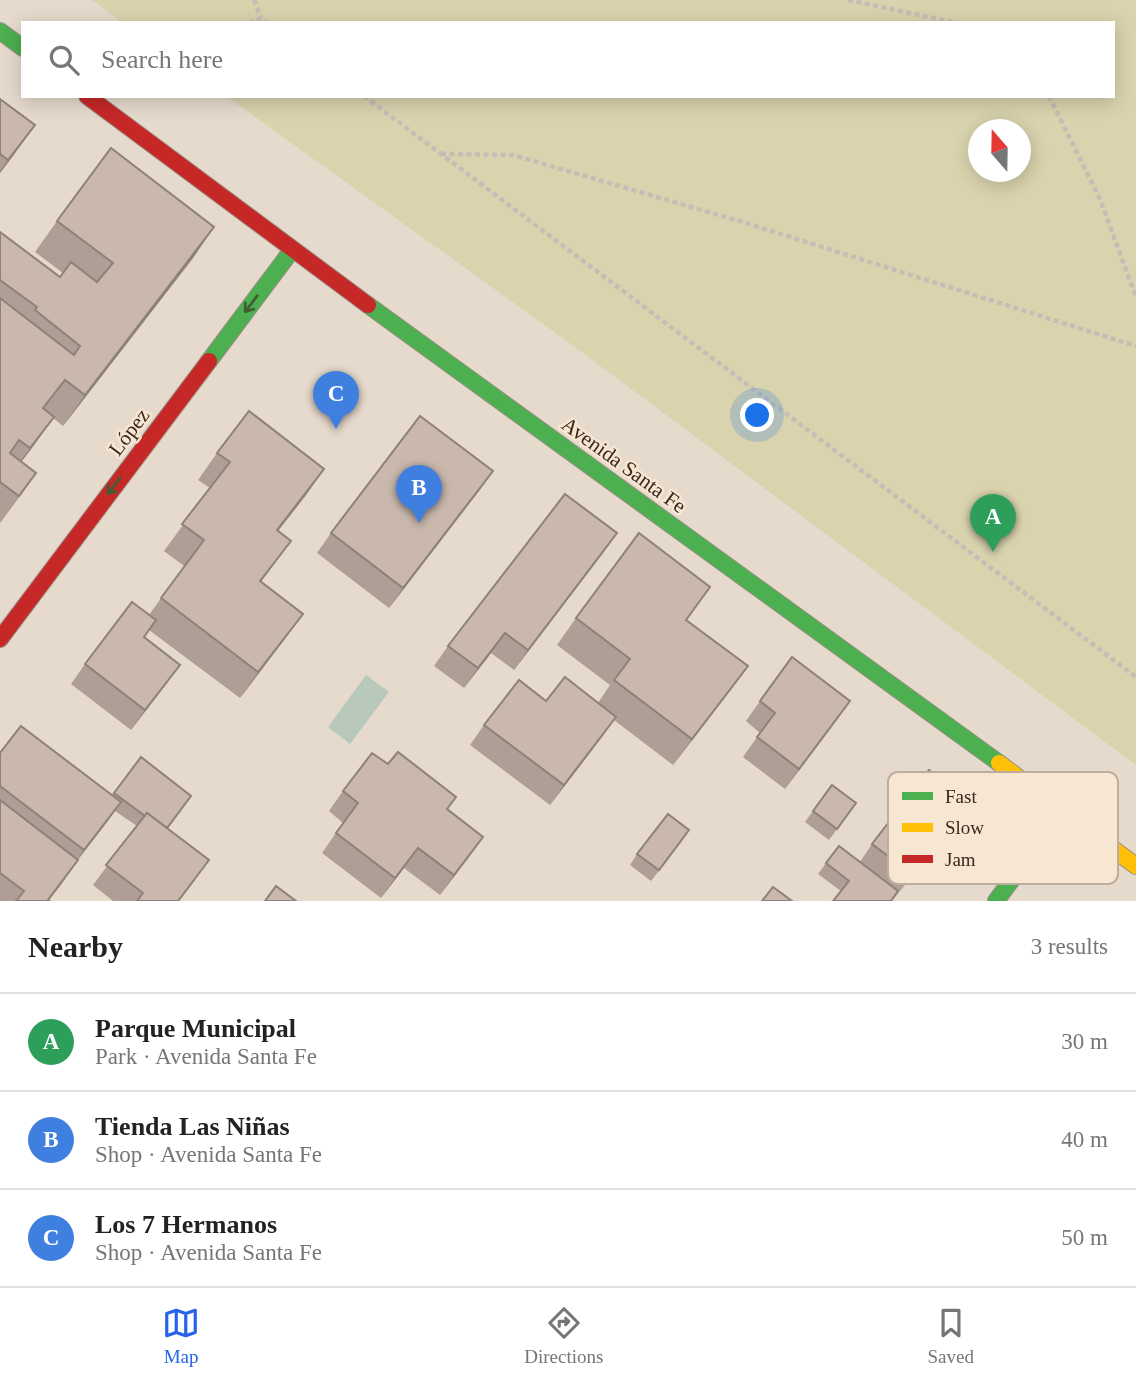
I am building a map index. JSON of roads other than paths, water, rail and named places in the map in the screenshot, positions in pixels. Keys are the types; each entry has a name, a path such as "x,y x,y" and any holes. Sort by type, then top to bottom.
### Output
{"main road":[{"path":"0,31 21,47"},
{"name":"Avenida Santa Fe","path":"90,98 292,250 1012,772"},
{"name":"López","path":"0,639 292,250"},
{"name":"Avenida Santa Fe","path":"1118,852 1136,866"},
{"path":"996,901 1009,884"}],"place":[{"name":"Los 7 Hermanos","path":"336,429"},
{"name":"Tienda Las Niñas","path":"419,523"},
{"name":"Parque Municipal","path":"993,552"}]}
